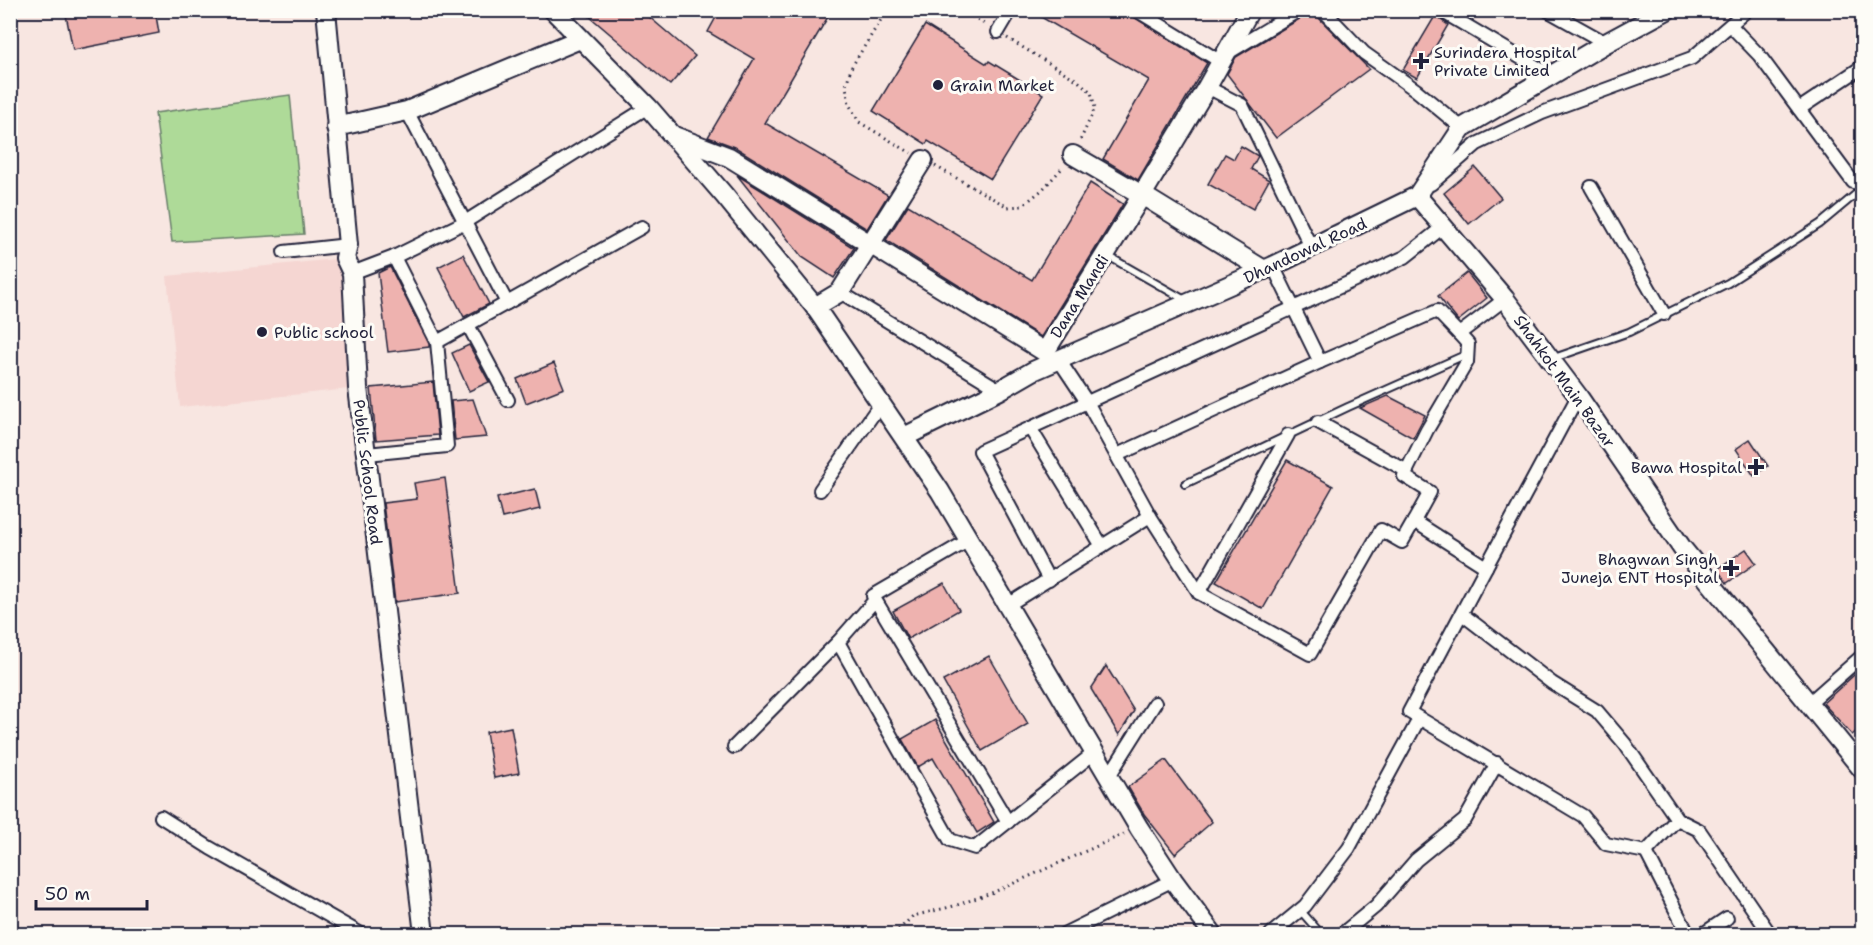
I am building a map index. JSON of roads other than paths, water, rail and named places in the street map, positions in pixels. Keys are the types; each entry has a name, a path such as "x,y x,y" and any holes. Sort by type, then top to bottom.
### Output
{"street":[{"name":"Public School Road","path":"326,10 348,245 345,258 352,273 358,388 424,934"},
{"path":"553,10 648,107 724,195 815,307 904,436 1008,605 1139,828 1173,880 1213,934"},
{"path":"998,32 1011,10"},
{"path":"1136,10 1223,58"},
{"path":"1142,195 1250,10"},
{"path":"1223,58 1299,10"},
{"path":"1323,10 1364,52 1416,90 1462,128"},
{"path":"1440,10 1550,75"},
{"path":"1547,10 1606,43"},
{"path":"1417,196 1462,128 1550,75 1666,10"},
{"path":"1417,196 1477,144 1542,113 1692,58 1747,10"},
{"path":"1731,26 1758,55 1853,182 1863,183"},
{"path":"336,127 407,111 580,39"},
{"path":"1799,109 1863,67"},
{"path":"1207,87 1242,105 1311,247"},
{"path":"352,273 394,257 465,222 648,107"},
{"path":"407,111 507,303"},
{"name":"Dana Mandi","path":"670,135 729,157 1052,356 1105,254 1142,195"},
{"path":"1073,155 1268,268 1294,308 1320,362"},
{"path":"815,307 840,292 923,160"},
{"path":"1591,187 1664,315"},
{"name":"Shahkot Main Bazar","path":"1417,196 1505,299 1551,360 1682,548 1863,769"},
{"name":"Dhandowal Road","path":"1052,356 1268,268 1417,196"},
{"path":"437,342 642,227"},
{"path":"1049,579 980,452 1405,257 1443,227"},
{"path":"284,252 348,245"},
{"path":"367,454 447,446 437,342 394,257"},
{"path":"840,292 1000,390"},
{"path":"1459,334 1505,299"},
{"path":"904,436 1000,390 1033,371 1052,356 1086,402 1150,516 1199,594 1310,654 1381,530 1402,542 1430,492 1404,476 1427,430 1467,362 1468,344 1437,310 1117,455"},
{"path":"468,325 508,400"},
{"path":"1578,396 1409,712 1583,816 1606,844 1646,852"},
{"path":"820,490 881,403"},
{"path":"1318,422 1407,471"},
{"path":"1030,428 1101,546"},
{"path":"1199,594 1288,435"},
{"path":"1008,605 1150,516"},
{"path":"1414,521 1486,567"},
{"path":"969,540 873,596 1008,822"},
{"path":"734,747 838,642 875,600"},
{"path":"1462,614 1552,683 1597,711 1624,744 1677,819 1699,830 1770,934"},
{"path":"838,642 950,840 975,848 1094,753"},
{"path":"1809,703 1863,656"},
{"path":"1109,776 1155,703"},
{"path":"1271,934 1300,910 1349,848 1419,719"},
{"path":"1342,934 1376,906 1416,860 1465,820 1497,763"},
{"path":"161,817 210,848 361,934"},
{"path":"1646,852 1677,819"},
{"path":"1646,852 1688,934"},
{"path":"1064,934 1173,880"},
{"path":"1703,934 1727,918"}],"lane":[{"path":"1551,360 1629,332 1737,277 1820,224 1863,189"},
{"path":"1105,254 1189,302"},
{"path":"1185,484 1467,354"},
{"path":"1300,910 1321,934"}],"place":[{"name":"Surindera Hospital Private Limited","path":"1421,61"},
{"name":"Grain Market","path":"938,85"},
{"name":"Public school","path":"262,332"},
{"name":"Bawa Hospital","path":"1756,467"},
{"name":"Bhagwan Singh Juneja ENT Hospital","path":"1731,568"}]}
